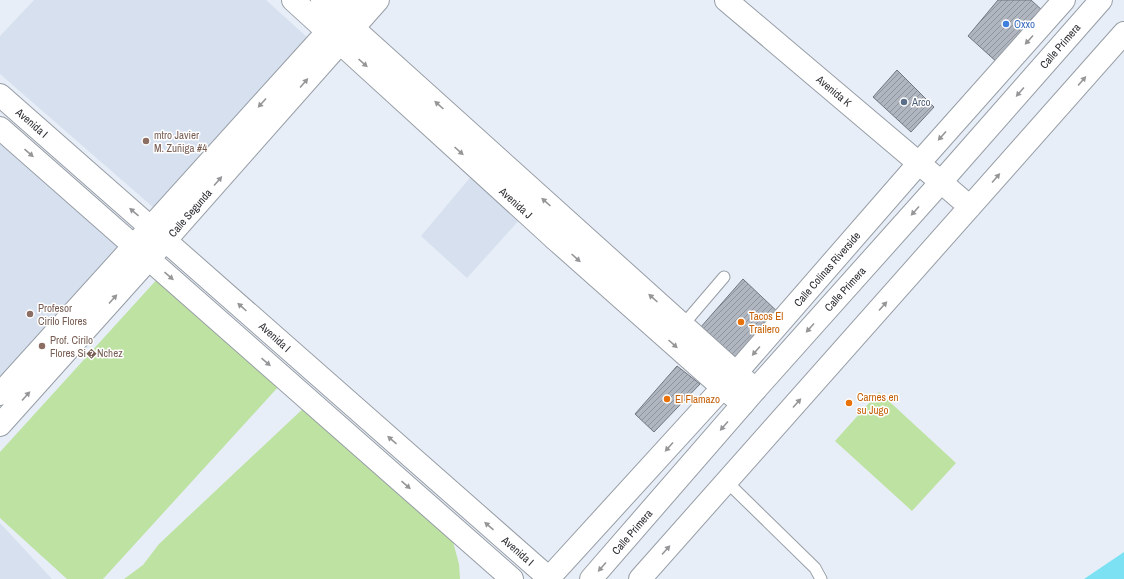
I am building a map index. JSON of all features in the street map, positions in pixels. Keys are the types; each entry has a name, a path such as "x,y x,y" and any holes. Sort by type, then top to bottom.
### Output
{"main road":[{"name":"Avenida J","path":"293,0 343,23 569,222 683,325 729,380"},
{"name":"Avenida J","path":"322,0 555,239 749,396"},
{"name":"Calle Segunda","path":"0,424 150,259 158,234 343,23 378,0"},
{"name":"Avenida K","path":"726,0 970,207"},
{"name":"Calle Colinas Riverside","path":"549,579 729,380 1064,0"},
{"name":"Calle Primera","path":"591,579 749,396 941,182 1101,0"},
{"path":"640,579 1124,33"},
{"name":"Avenida I","path":"0,94 549,579"},
{"path":"0,128 512,579"},
{"path":"555,239 569,222"},
{"name":"Calle Segunda","path":"0,394 134,245 158,234"},
{"path":"327,416 344,398"}],"lane":[{"path":"683,325 724,277"},
{"path":"727,482 815,568 821,579"}],"shaded area":[{"name":"mtro Javier M. Zuñiga #4","path":"34,0 266,0 308,38 154,208 0,74 0,36"},
{"name":"Profesor Cirilo Flores","path":"0,140 120,247 0,381"},
{"path":"474,173 521,218 467,278 421,236"},
{"path":"0,523 52,579 0,579"}],"green space":[{"path":"160,276 279,386 103,579 67,579 0,518 0,452"},
{"path":"879,392 956,463 912,511 835,441"},
{"path":"308,404 450,531 459,564 460,579 124,579 143,565 159,544"}],"water":[{"path":"1124,552 1124,579 1084,579"}],"building":[{"name":"Oxxo","path":"998,0 1031,0 1044,12 999,64 968,36"},
{"name":"Arco","path":"897,70 934,107 911,132 873,97"},
{"name":"Tacos El Trailero","path":"743,279 782,316 739,364 700,328"},
{"name":"El Flamazo","path":"677,366 700,384 654,432 635,414"}],"place":[{"name":"Oxxo","path":"1006,24"},
{"name":"Arco","path":"904,102"},
{"name":"mtro Javier M. Zuñiga #4","path":"146,141"},
{"name":"Profesor Cirilo Flores","path":"30,314"},
{"name":"Tacos El Trailero","path":"741,322"},
{"name":"Prof. Cirilo Flores Si�Nchez","path":"42,346"},
{"name":"El Flamazo","path":"667,399"},
{"name":"Carnes en su Jugo","path":"849,403"}]}
